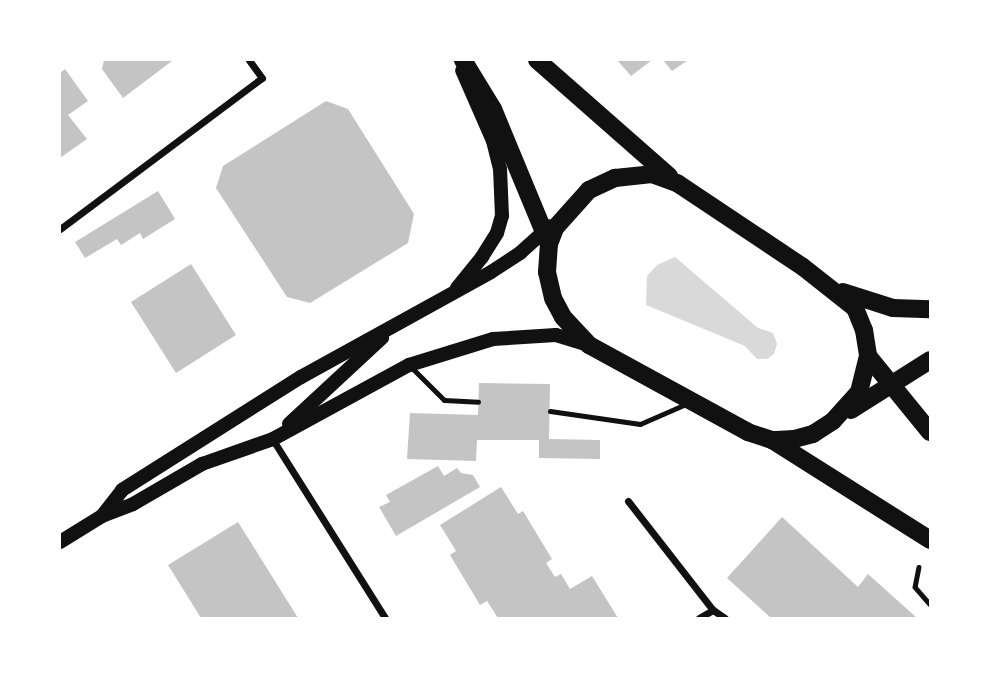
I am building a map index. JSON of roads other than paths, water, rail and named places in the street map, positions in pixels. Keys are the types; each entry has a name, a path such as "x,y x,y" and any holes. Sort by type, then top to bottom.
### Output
{"main road":[{"path":"452,294 482,257 497,233 502,216 500,169 493,141 457,60"},
{"path":"463,60 492,109 547,238 547,272 553,298 563,317 589,345"},
{"path":"537,60 677,183 834,289 855,308 864,330 868,356 859,392 833,421"},
{"path":"102,516 122,489 301,377 547,238 570,207 589,190 615,178 652,174 677,183"},
{"path":"834,289 893,308 930,310"},
{"path":"273,439 395,326"},
{"path":"60,542 102,516 133,504 202,464 273,439 409,365 455,349 507,338 556,335 589,345 748,432 772,440 930,540"},
{"path":"868,356 930,432"},
{"path":"772,440 813,433 930,360"}],"street":[{"path":"60,229 262,78 249,60"},
{"path":"273,439 385,618"},
{"path":"628,501 713,610 725,618"},
{"path":"699,618 713,610"}],"lane":[{"path":"409,365 444,400 478,402"},
{"path":"550,411 640,424 693,401"}]}
